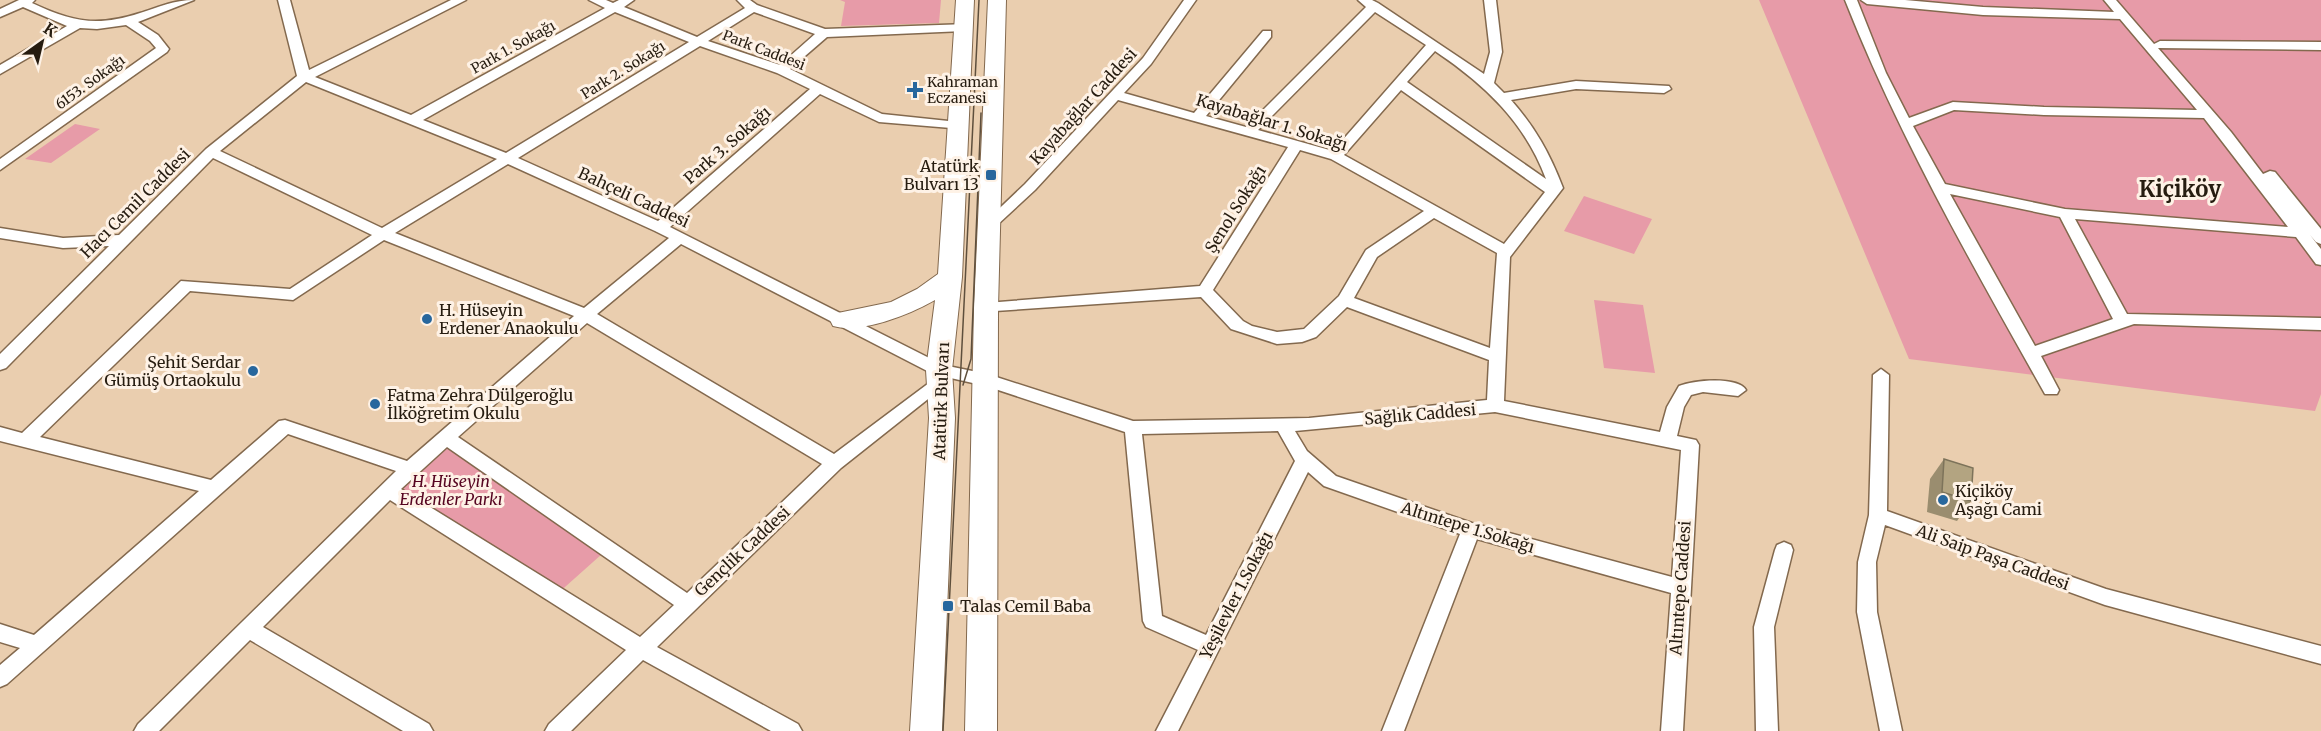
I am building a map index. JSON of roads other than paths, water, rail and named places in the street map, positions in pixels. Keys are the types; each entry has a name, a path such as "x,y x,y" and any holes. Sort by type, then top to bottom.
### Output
{"main road":[{"name":"Atatürk Bulvarı","path":"926,731 942,418 939,377 950,278 965,0"},
{"path":"981,731 987,380 986,308 997,0"},
{"path":"842,320 873,317 903,308 930,294 950,278"}],"street":[{"path":"0,13 26,1 63,22 96,26 129,21 188,0"},
{"path":"284,0 304,77"},
{"path":"427,0 435,12"},
{"name":"Hacı Cemil Caddesi","path":"0,364 211,152 304,77 460,0"},
{"name":"Park Caddesi","path":"595,0 782,70 879,118 958,126"},
{"name":"Park 1. Sokağı","path":"412,120 628,0"},
{"name":"Kayabağlar Caddesi","path":"990,224 1030,187 1116,95 1159,46 1189,0"},
{"path":"1488,82 1496,52 1490,0"},
{"path":"1851,0 1876,63 1905,124 2051,390"},
{"path":"1866,0 1983,11 2124,16"},
{"path":"2038,0 2048,13"},
{"path":"2110,0 2208,114 2321,260"},
{"path":"2123,0 2321,239"},
{"path":"1248,132 1367,2 1488,82 1528,125 1541,148 1556,188 1505,251"},
{"path":"748,4 824,33 964,27"},
{"name":"Park 2. Sokağı","path":"26,440 186,285 293,295 383,234 510,159 697,40 748,4"},
{"name":"6153. Sokağı","path":"0,166 163,49 154,38 129,21"},
{"path":"0,70 77,25"},
{"path":"782,70 824,33"},
{"path":"1197,118 1266,34"},
{"path":"1336,156 1433,45"},
{"path":"2160,45 2321,46"},
{"name":"Bahçeli Caddesi","path":"304,77 510,159 680,237 842,320 939,377"},
{"path":"1400,83 1553,191"},
{"path":"1503,98 1576,85 1664,89"},
{"name":"Park 3. Sokağı","path":"660,228 818,89"},
{"name":"Kayabağlar 1. Sokağı","path":"1116,95 1336,156 1505,251"},
{"path":"1905,124 1953,106 2044,111 2208,114"},
{"name":"Şenol Sokağı","path":"1205,291 1296,145"},
{"path":"211,152 383,234 586,315 835,463"},
{"path":"1940,187 2065,214 2300,233"},
{"path":"986,308 1205,291 1237,324 1259,334 1283,339 1311,333 1345,300 1371,254 1434,211"},
{"path":"2065,214 2123,321"},
{"path":"0,233 63,243 123,240"},
{"path":"145,731 410,469 586,315 680,237"},
{"name":"Sağlık Caddesi","path":"939,377 987,380 1133,428 1283,425 1495,406 1502,256 1505,251"},
{"path":"1345,300 1497,357"},
{"path":"2032,354 2133,318 2321,324"},
{"path":"1881,375 1878,515 1866,562 1867,612 1891,731"},
{"name":"Gençlik Caddesi","path":"556,731 835,463 939,377"},
{"path":"1495,406 1667,441 1676,399 1686,390 1701,385 1738,390"},
{"name":"Altıntepe 1.Sokağı","path":"1283,425 1293,446 1305,460 1330,481 1471,530 1680,587"},
{"path":"0,678 35,644 285,426 410,469"},
{"path":"1133,428 1153,621 1210,646"},
{"path":"0,434 213,488"},
{"path":"446,437 687,603"},
{"name":"Altıntepe Caddesi","path":"1667,441 1690,445 1672,731"},
{"name":"Yeşilevler 1.Sokağı","path":"1167,731 1305,460"},
{"path":"389,490 640,648 791,731"},
{"name":"Ali Saip Paşa Caddesi","path":"1878,515 2105,597 2321,655"},
{"path":"1393,731 1471,530"},
{"path":"1767,731 1768,702 1764,627 1785,550"},
{"path":"249,629 422,731"},
{"path":"0,633 35,644"}],"tram line":[{"path":"943,731 979,0"},
{"path":"963,385 971,359 981,113"}],"place":[{"name":"Kahraman Eczanesi","path":"915,90"},
{"name":"Atatürk Bulvarı 13","path":"991,175"},
{"name":"H. Hüseyin Erdener Anaokulu","path":"427,319"},
{"name":"Şehit Serdar Gümüş Ortaokulu","path":"253,371"},
{"name":"Fatma Zehra Dülgeroğlu İlköğretim Okulu","path":"375,404"},
{"name":"Kiçiköy Aşağı Cami","path":"1943,500"},
{"name":"Talas Cemil Baba","path":"948,606"}],"district":[{"name":"Kiçiköy","path":"2180,189"}],"park label":[{"name":"H. Hüseyin Erdenler Parkı","path":"451,490"}]}
